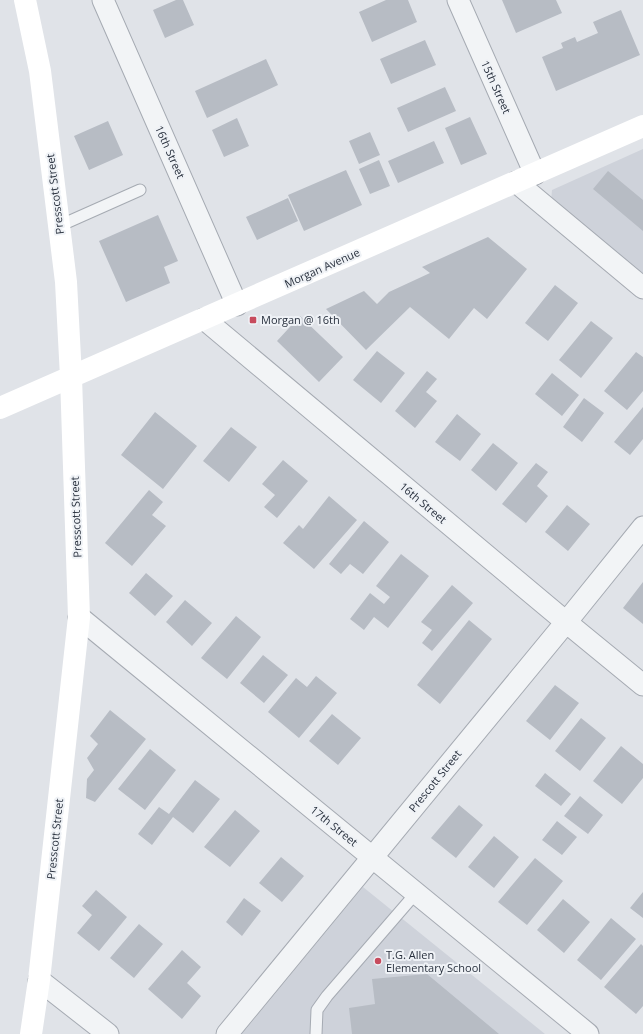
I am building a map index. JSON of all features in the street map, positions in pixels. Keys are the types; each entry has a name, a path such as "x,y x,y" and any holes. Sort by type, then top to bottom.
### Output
{"main road":[{"name":"Presscott Street","path":"25,0 40,71 66,282 80,617 39,980 30,1034"},
{"name":"Morgan Avenue","path":"0,408 643,126"}],"street":[{"name":"16th Street","path":"103,0 237,305"},
{"name":"15th Street","path":"458,0 525,178 643,288"},
{"name":"16th Street","path":"204,319 643,685"},
{"name":"Prescott Street","path":"227,1034 643,527"},
{"name":"17th Street","path":"80,617 588,1034"},
{"path":"39,980 108,1034"}],"lane":[{"path":"59,226 140,190"},
{"path":"316,1034 317,1010 327,996 416,893"}],"shaded area":[{"path":"643,149 643,277 551,201 552,190"},
{"name":"T.G. Allen Elementary School","path":"363,887 545,1034 242,1034"}],"building":[{"path":"176,0 183,0 194,25 165,38 153,10"},
{"path":"386,0 408,0 417,22 372,42 359,12"},
{"path":"502,0 556,0 562,13 516,33"},
{"path":"621,10 640,55 556,91 542,57 563,48 561,43 575,37 577,42 598,33 593,22"},
{"path":"425,40 436,65 391,84 380,59"},
{"path":"266,59 278,85 207,118 195,91"},
{"path":"445,87 456,111 408,132 397,108"},
{"path":"470,117 487,154 461,165 445,128"},
{"path":"237,118 249,146 224,157 212,130"},
{"path":"108,121 123,155 89,170 74,136"},
{"path":"370,132 380,155 359,164 349,141"},
{"path":"434,141 444,163 398,183 388,161"},
{"path":"379,160 390,186 370,194 359,169"},
{"path":"346,170 362,205 304,231 288,195"},
{"path":"608,171 643,200 643,231 593,189"},
{"path":"288,198 298,221 257,240 246,217"},
{"path":"158,215 178,261 164,267 170,283 126,302 99,241"},
{"path":"488,237 527,269 487,319 474,308 449,339 410,307 366,350 326,309 364,291 377,304 389,292 430,273 422,267"},
{"path":"555,285 578,303 548,341 525,323"},
{"path":"300,316 343,357 319,382 277,341"},
{"path":"591,321 613,338 581,378 559,360"},
{"path":"377,351 405,373 381,403 353,380"},
{"path":"636,352 643,357 643,391 627,410 604,391"},
{"path":"427,371 437,379 426,392 437,401 415,428 395,411"},
{"path":"552,373 579,395 562,416 535,394"},
{"path":"584,398 604,413 582,442 563,427"},
{"path":"643,407 643,439 630,455 614,442"},
{"path":"155,412 197,446 163,489 121,455"},
{"path":"457,414 481,434 460,461 435,442"},
{"path":"231,427 257,447 229,482 203,461"},
{"path":"493,443 518,463 496,491 471,470"},
{"path":"283,460 308,481 277,518 264,507 275,495 262,484"},
{"path":"536,463 548,472 537,486 548,496 526,523 502,504"},
{"path":"149,490 163,502 152,515 166,526 132,566 105,543"},
{"path":"329,496 357,520 314,569 283,543 299,525 303,529"},
{"path":"567,505 590,524 568,551 545,532"},
{"path":"364,521 389,542 363,574 350,564 341,574 329,564"},
{"path":"401,554 429,576 388,628 374,617 364,630 350,619 370,593 384,604 390,597 376,586"},
{"path":"146,573 173,596 155,616 129,593"},
{"path":"643,582 643,624 623,608"},
{"path":"452,585 473,603 432,651 422,643 432,630 421,622"},
{"path":"185,600 212,623 192,646 166,622"},
{"path":"236,616 261,637 227,679 201,658"},
{"path":"469,620 492,639 440,704 417,685"},
{"path":"263,655 288,675 264,703 240,683"},
{"path":"316,676 337,693 299,738 268,712 296,678 307,687"},
{"path":"555,685 579,703 550,740 526,721"},
{"path":"110,710 146,739 95,802 86,798 87,779 94,770 87,758 98,744 90,736"},
{"path":"332,714 361,738 338,765 309,741"},
{"path":"581,718 606,738 580,771 555,751"},
{"path":"621,746 643,764 643,778 622,804 593,781"},
{"path":"150,749 176,770 145,810 118,789"},
{"path":"545,773 571,794 561,806 535,786"},
{"path":"195,780 220,799 193,833 173,817 152,845 138,834 159,807 169,814"},
{"path":"580,796 603,815 588,834 564,816"},
{"path":"459,805 483,825 456,858 431,838"},
{"path":"235,810 260,831 230,867 204,847"},
{"path":"557,821 577,837 562,855 542,840"},
{"path":"494,836 519,857 494,888 468,867"},
{"path":"281,857 304,876 282,902 259,883"},
{"path":"535,858 563,881 527,925 498,902"},
{"path":"96,890 127,917 99,951 77,933 92,915 82,906"},
{"path":"643,892 643,918 630,908"},
{"path":"244,898 261,911 242,936 226,922"},
{"path":"563,899 590,922 564,953 537,930"},
{"path":"611,918 636,939 601,980 577,960"},
{"path":"139,924 163,944 134,978 110,958"},
{"path":"641,944 643,946 643,1006 636,1014 604,987"},
{"path":"182,950 201,967 187,983 201,996 182,1019 148,989"},
{"path":"427,974 499,1034 352,1034 349,1008 375,1004 372,979"}],"place":[{"name":"Morgan @ 16th","path":"253,320"},
{"name":"T.G. Allen Elementary School","path":"378,961"}]}
